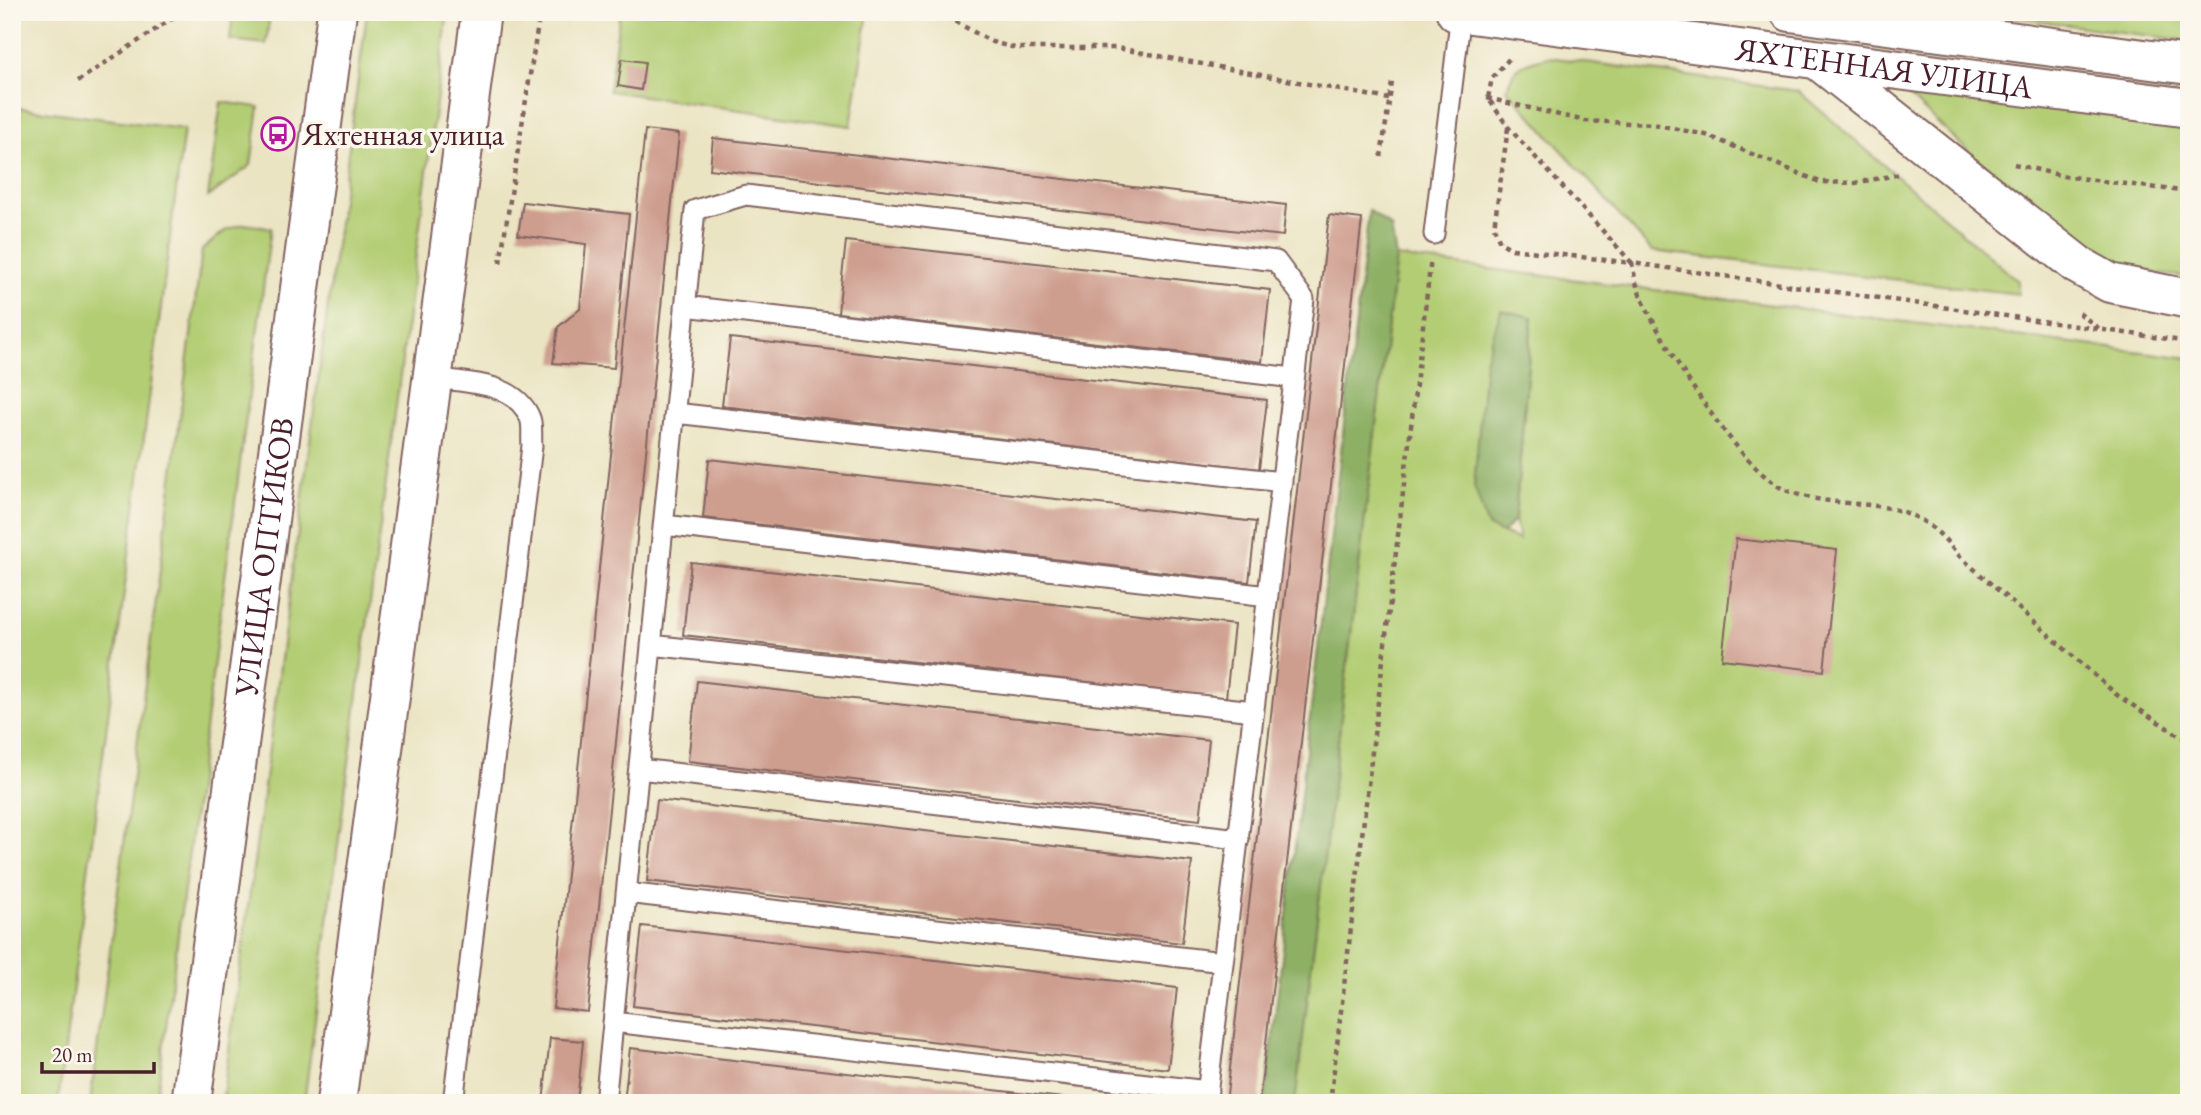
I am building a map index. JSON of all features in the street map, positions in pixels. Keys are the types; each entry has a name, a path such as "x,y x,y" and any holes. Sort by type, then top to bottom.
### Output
{"street":[{"name":"УЛИЦА ОПТИКОВ","path":"191,1103 337,12"},
{"path":"336,1103 481,12"},
{"name":"ЯХТЕННАЯ УЛИЦА","path":"1455,12 2189,108"},
{"name":"ЯХТЕННАЯ УЛИЦА","path":"1790,12 2189,65"},
{"path":"1818,60 2078,265 2110,283 2189,299"}],"lane":[{"path":"1434,234 1461,13"},
{"path":"605,1103 613,1022 626,893 639,769 651,645 664,525 695,210 746,195 1276,261 1304,299 1207,1097 613,1022"},
{"path":"685,306 1294,379"},
{"path":"432,378 501,388 517,400 530,419 532,446 453,1103"},
{"path":"675,414 1282,482"},
{"path":"664,525 1268,596"},
{"path":"651,645 1254,711"},
{"path":"639,769 1239,839"},
{"path":"626,893 1223,962"}],"path":[{"path":"78,81 182,12"},
{"path":"500,263 540,12"},
{"path":"938,12 992,42 1015,48 1117,48 1389,99"},
{"path":"1514,55 1501,64 1492,78 1488,98 1508,127 1632,263 1638,291 1658,332 1740,455 1763,478 1788,491 1889,507 1918,516 1942,534 1956,553 2117,695 2189,742"},
{"path":"1381,157 1392,82"},
{"path":"1488,98 1585,121 1653,124 1706,135 1820,181 1855,183 1906,173 1895,164"},
{"path":"1508,127 1494,227 1500,242 1512,249 1632,263 2189,342"},
{"path":"2005,162 2063,176 2189,192"},
{"path":"1330,1103 1434,234"},
{"path":"2071,306 2101,330"}],"green space":[{"path":"233,12 270,13 266,44 230,40"},
{"path":"367,12 448,12 304,1103 222,1103"},
{"path":"620,12 868,12 851,126 609,91"},
{"path":"1972,12 2189,12 2189,41"},
{"path":"1548,57 1798,91 2018,281 2018,294 1652,251 1507,89 1513,75 1521,66"},
{"path":"1898,86 2189,125 2189,277 2141,270 2110,258 2078,240 2013,191"},
{"path":"221,102 259,107 251,165 208,197"},
{"path":"12,107 184,129 58,1103 12,1103"},
{"path":"1369,210 1391,227 1396,257 1295,1103 1265,1103"},
{"path":"244,224 271,228 156,1103 90,1103 202,250 226,230"},
{"path":"1396,257 2189,358 2189,1103 1295,1103","holes":["1501,311 1532,317 1515,519 1519,540 1488,527"]},
{"path":"1501,310 1532,317 1515,519 1503,533 1488,527 1474,486 1485,361"}],"building":[{"path":"622,59 645,62 641,90 618,86"},
{"path":"645,130 679,134 588,1012 553,1008"},
{"path":"713,138 1286,205 1283,236 710,169"},
{"path":"523,202 629,214 614,368 553,363 558,327 580,309 586,244 518,235"},
{"path":"1329,215 1362,219 1259,1103 1226,1103"},
{"path":"846,241 1270,290 1262,362 838,313"},
{"path":"730,338 1267,400 1259,469 722,406"},
{"path":"709,459 1256,522 1249,582 703,518"},
{"path":"1736,539 1837,550 1824,671 1722,659"},
{"path":"691,562 1234,625 1226,698 683,635"},
{"path":"697,681 1209,740 1200,820 688,761"},
{"path":"657,800 1192,862 1182,943 647,881"},
{"path":"642,926 1177,988 1168,1069 633,1006"},
{"path":"550,1038 583,1041 577,1103 543,1103"},
{"path":"630,1048 1089,1101 1089,1103 624,1103"}],"place":[{"name":"Яхтенная улица","path":"278,134"}]}
